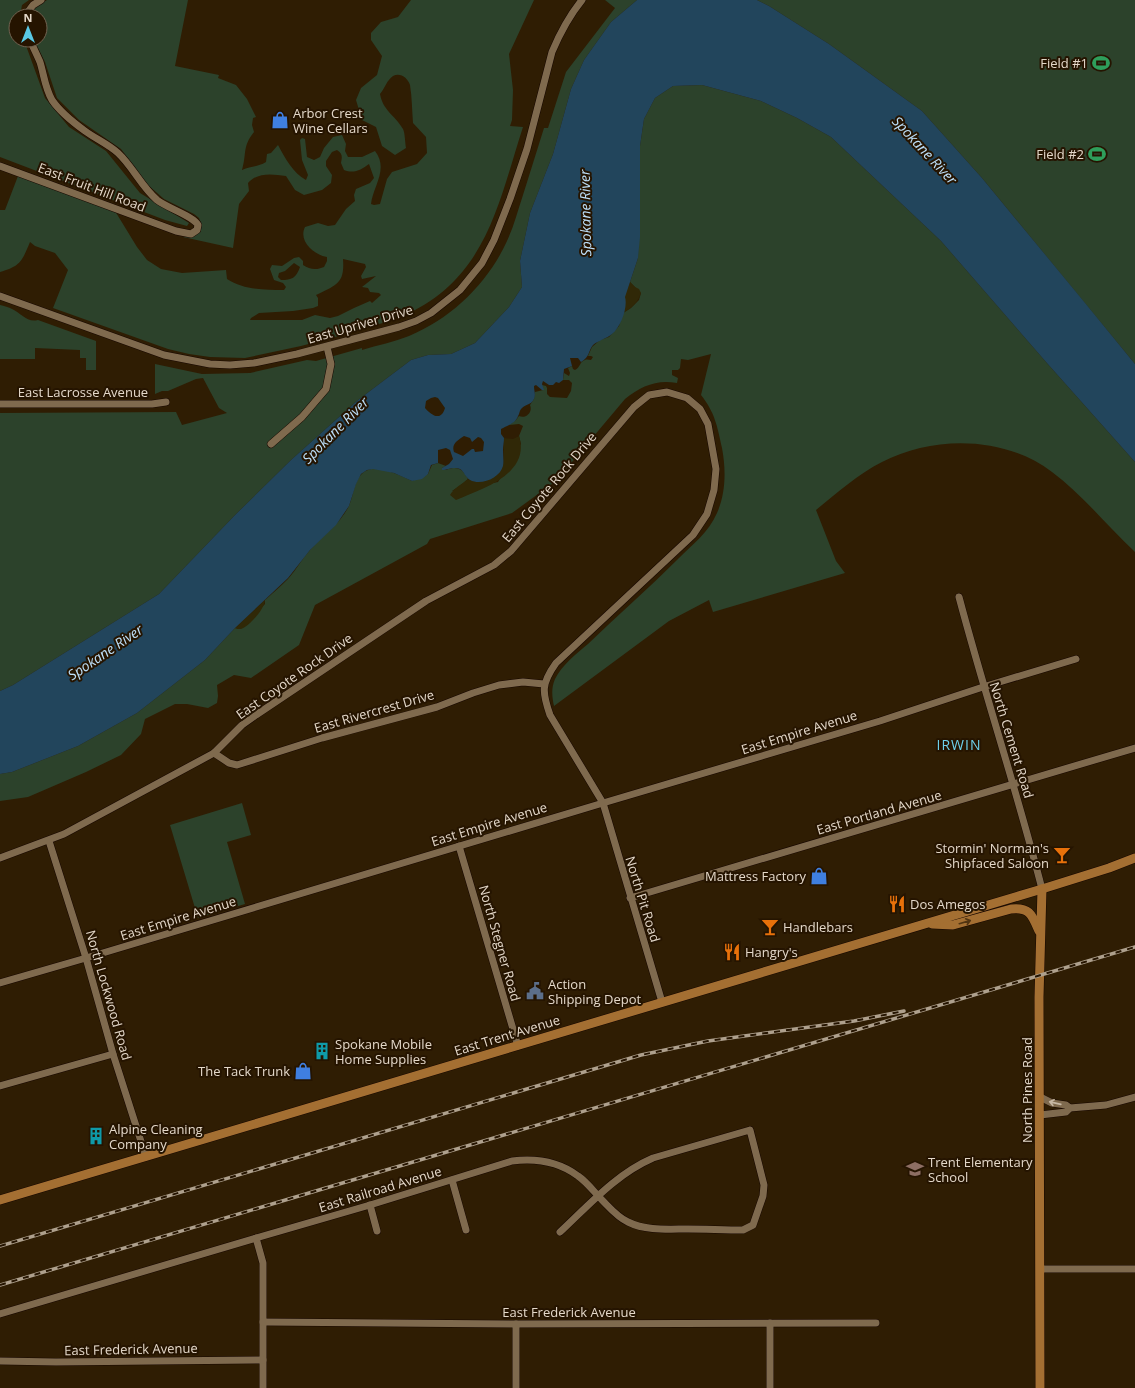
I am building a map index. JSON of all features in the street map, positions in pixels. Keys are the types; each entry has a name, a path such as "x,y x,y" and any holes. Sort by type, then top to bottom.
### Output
{"main road":[{"name":"East Trent Avenue","path":"0,1200 1042,889 1109,868 1135,858"},
{"name":"North Pines Road","path":"1040,1388 1042,889"},
{"path":"927,923 953,926 1011,909 1020,908 1027,911 1033,917 1041,934"}],"street":[{"path":"31,8 41,0"},
{"name":"East Upriver Drive","path":"0,296 164,355 210,364 230,365 254,363 327,347 416,321 431,313 460,290 482,263 494,240 510,199 533,130 552,52 570,15 582,0"},
{"name":"East Fruit Hill Road","path":"0,166 176,231 190,234 197,230 198,225 193,219 158,201 148,191 118,153 110,146 85,131 53,101 48,92 39,60 34,48"},
{"path":"271,444 302,417 326,389 331,364 327,347"},
{"name":"East Coyote Rock Drive","path":"0,858 64,834 214,753 242,725 256,715 426,601 494,565 511,551 634,407 649,395 667,392 687,398 700,409 708,424 716,468 714,490 707,514 693,535 556,663 544,684"},
{"name":"East Lacrosse Avenue","path":"0,404 152,404 166,402"},
{"name":"North Cement Road","path":"959,598 1042,889"},
{"name":"East Empire Avenue","path":"0,983 880,721 1076,659"},
{"name":"East Rivercrest Drive","path":"214,753 229,763 237,765 322,738 437,707 499,685 523,682 544,684"},
{"path":"544,684 544,700 550,715 603,803"},
{"name":"East Portland Avenue","path":"630,898 1135,748"},
{"name":"North Pit Road","path":"603,803 662,1002"},
{"name":"North Lockwood Road","path":"49,840 86,958 113,1054 146,1157"},
{"name":"North Stegner Road","path":"459,846 518,1046"},
{"path":"0,1086 113,1054"},
{"path":"1040,1097 1052,1103 1066,1105 1070,1108 1106,1105 1135,1097"},
{"path":"1040,1115 1066,1112 1070,1108"},
{"name":"East Railroad Avenue","path":"0,1314 370,1205 512,1161 528,1159 544,1160 561,1165 579,1177 615,1214 628,1222 644,1227 660,1229 743,1230 753,1225 763,1196 764,1185 750,1130 653,1158 620,1176 598,1196"},
{"path":"452,1180 466,1230"},
{"path":"560,1232 598,1196"},
{"path":"370,1205 377,1231"},
{"path":"256,1238 263,1263 263,1388"},
{"path":"1040,1269 1135,1269"},
{"name":"East Frederick Avenue","path":"263,1322 516,1324 876,1323"},
{"path":"770,1323 770,1388"},
{"path":"516,1324 516,1388"},
{"name":"East Frederick Avenue","path":"0,1361 56,1362 263,1360"}],"green space":[{"path":"0,0 29,0 22,5 21,8 8,8 8,48 27,48 45,98 69,127 106,151 140,193 189,223 187,226 165,220 0,157"},
{"path":"47,0 188,0 175,66 219,75 218,78 236,85 247,99 256,117 253,118 252,125 254,132 246,146 242,170 266,162 267,154 271,153 278,145 293,169 306,180 308,175 302,160 300,140 302,138 305,139 307,157 314,160 320,157 324,148 333,137 342,135 346,144 345,151 348,157 362,157 375,151 379,158 381,164 379,178 371,204 374,205 380,204 387,179 392,172 417,164 427,153 426,137 413,123 410,85 403,76 393,76 380,94 386,109 403,129 406,148 395,155 382,146 376,127 362,120 356,100 361,88 377,75 382,56 371,40 371,33 381,22 398,17 411,0 534,0 509,54 513,90 512,120 510,126 523,127 497,209 486,234 473,257 456,279 435,297 409,313 390,321 357,331 301,346 245,358 210,357 168,349 53,308 68,270 55,253 35,246 30,242 23,258 17,265 0,272 0,210 5,210 18,176 115,211 137,247 147,260 161,269 182,273 226,270 227,279 234,283 255,289 277,290 284,290 286,287 283,283 274,280 270,269 272,265 282,266 294,258 299,257 303,261 303,265 308,268 319,269 324,267 327,257 322,256 312,250 305,242 303,232 305,227 318,223 328,226 335,225 346,209 355,201 354,195 356,189 370,183 374,178 369,164 357,171 351,172 344,170 341,163 341,154 337,150 332,152 326,161 326,166 332,175 331,183 322,190 304,195 295,190 286,176 261,175 252,179 248,183 249,191 239,204 233,248 183,237 195,236 201,231 201,223 199,218 164,199 148,185 121,149 79,120 57,98 45,62 38,48 48,48 48,8 35,8","holes":["343,259 365,264 366,267 361,276 362,279 376,276 362,287 368,288 370,292 379,293 381,295 372,303 370,301 338,316 330,318 315,315 302,320 250,320 259,313 293,311 318,306 318,298 316,295 334,286 341,279","294,263 300,267 297,274 291,279 281,280 278,277 279,273 285,271"]},
{"path":"605,0 637,0 611,22 584,60 571,89 553,154 530,213 520,261 522,287 509,307 475,343 451,354 428,355 411,360 358,400 291,460 235,515 159,594 13,685 0,691 0,413 176,412 182,425 227,413 219,408 203,378 196,379 168,391 162,391 155,394 155,364 202,374 250,373 307,360 316,361 362,348 362,350 392,342 409,336 440,319 467,298 479,285 490,271 507,241 516,218 544,128 548,128 566,72 615,8"},
{"path":"757,0 1135,0 1135,364 982,178 922,111 829,44"},
{"path":"702,85 761,101 797,118 831,137 941,241 1135,462 1135,552 1085,501 1063,481 1033,460 1013,451 969,443 924,447 902,453 873,467 848,484 816,510 836,561 845,573 713,612 709,600 669,621 554,706 552,689 555,679 561,669 700,538 714,520 720,505 724,489 724,464 722,448 715,420 701,395 711,354 688,360 681,359 680,368 678,370 672,370 672,375 678,378 677,383 663,382 643,387 625,399 556,481 512,513 430,539 427,544 315,605 299,645 251,678 234,675 217,685 217,703 208,708 187,704 175,704 145,719 141,734 121,755 28,797 0,801 0,774 12,772 78,746 137,713 205,660 235,628 240,629 265,604 265,600 288,579 310,550 341,518 351,502 357,481 363,473 368,470 378,469 402,476 412,481 428,474 432,465 438,463 446,466 442,468 446,470 456,468 461,470 468,479 452,491 498,482 521,444 519,436 523,426 519,424 509,425 519,416 524,417 530,412 530,405 534,399 535,392 543,390 542,385 546,386 547,394 550,397 567,398 571,391 572,383 569,380 563,380 564,373 569,376 570,373 568,368 572,366 575,370 583,361 591,360 593,357 588,356 592,347 600,340 609,337 619,326 623,313 639,300 641,293 630,282 638,258 640,146 644,119 655,98 673,86"},
{"path":"0,305 11,308 27,319 34,321 38,320 96,341 96,370 86,370 86,358 80,358 80,350 35,348 35,359 0,359"},
{"path":"242,803 251,835 227,842 245,904 198,918 170,825"}],"sand":[{"path":"630,282 639,289 641,293 634,304 623,313 625,305 624,297"},
{"path":"519,436 521,449 518,460 511,470 502,478 491,485 456,500 450,495 456,488 468,479 481,482 494,477 499,473 502,468 504,458 504,438 513,439"},
{"path":"265,600 263,607 253,621 241,629 235,628"}],"water":[{"name":"Spokane River","path":"637,0 757,0 829,44 922,111 982,178 1135,364 1135,462 941,241 831,137 797,118 761,101 702,85 673,86 655,98 644,119 640,146 640,237 638,258 625,297 626,306 621,322 612,334 593,345 584,360 581,362 578,358 570,358 572,366 564,369 563,380 559,383 556,382 553,385 549,385 543,381 542,384 544,390 536,385 534,386 535,396 533,401 520,410 517,418 513,422 501,429 501,434 504,438 503,466 498,474 490,480 474,482 457,468 442,470 442,468 449,464 453,459 450,450 446,448 438,450 438,463 431,465 428,474 422,479 412,481 394,473 373,469 367,470 361,474 349,506 336,525 310,550 288,578 235,628 205,660 137,713 78,746 12,772 0,774 0,691 13,685 159,594 235,515 291,460 358,400 411,360 428,355 451,354 475,343 509,307 522,287 520,261 530,213 553,154 571,89 584,60 611,22","holes":["435,397 438,398 445,408 441,415 438,416 433,415 425,408 426,401","464,436 470,438 472,442 478,437 481,438 484,442 483,451 475,452 474,449 472,449 463,456 454,452 454,444"]}],"railway":[{"path":"0,1285 1135,947"},
{"path":"0,1246 641,1055 708,1041 854,1021 904,1011"}],"place":[{"name":"Field #1","path":"1101,63"},
{"name":"Arbor Crest Wine Cellars","path":"280,120"},
{"name":"Field #2","path":"1097,154"},
{"name":"Stormin' Norman's Shipfaced Saloon","path":"1062,855"},
{"name":"Mattress Factory","path":"819,876"},
{"name":"Dos Amegos","path":"897,904"},
{"name":"Handlebars","path":"770,927"},
{"name":"Hangry's","path":"732,952"},
{"name":"Action Shipping Depot","path":"535,991"},
{"name":"Spokane Mobile Home Supplies","path":"322,1051"},
{"name":"The Tack Trunk","path":"303,1071"},
{"name":"Alpine Cleaning Company","path":"96,1136"},
{"name":"Trent Elementary School","path":"915,1169"}],"district":[{"name":"IRWIN","path":"959,744"}]}
